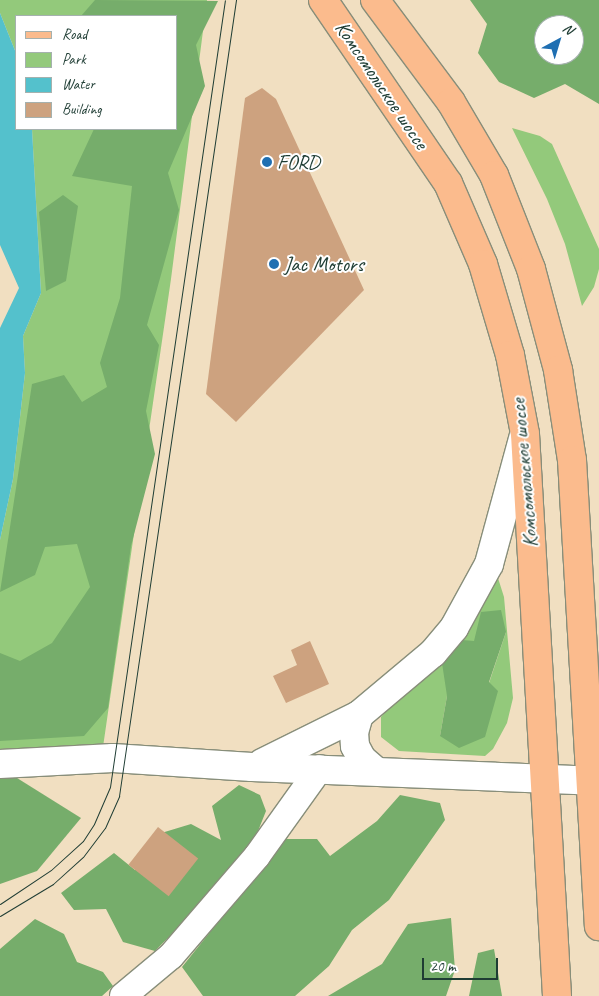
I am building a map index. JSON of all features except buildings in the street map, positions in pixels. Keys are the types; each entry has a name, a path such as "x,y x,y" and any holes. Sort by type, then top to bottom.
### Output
{"main road":[{"name":"Комсомольское шоссе","path":"323,0 448,183 483,264 510,355 525,434 557,996"},
{"name":"Комсомольское шоссе","path":"375,0 451,102 494,175 531,268 558,370 572,460 596,781 599,926"}],"street":[{"path":"252,767 307,743 359,715 433,653 454,628 476,592 501,525 525,434"},
{"path":"123,996 171,956 256,856 359,715"},
{"path":"359,715 354,732 355,746 362,759 376,771"},
{"path":"0,764 113,758 252,767 320,768 596,781"}],"green space":[{"path":"0,0 207,0 171,279 103,747 0,749 0,540 13,479 25,373 23,336 41,293 32,130 178,130 178,15 15,15 15,50 0,13"},
{"path":"95,0 218,1 196,45 205,86 168,173 179,210 147,325 159,345 146,411 155,454 131,546 108,708 84,736 0,741 0,653 20,661 52,643 90,587 77,544 45,547 35,575 0,592 32,384 64,375 82,402 107,387 100,363 120,298 132,186 72,176 94,130 178,130 178,15 82,15"},
{"path":"470,0 599,0 599,104 565,84 534,98 499,82 478,53 487,24"},
{"path":"512,128 540,136 552,144 599,249 599,269 594,287 582,306 565,244 547,199"},
{"path":"63,195 78,206 66,281 46,291 39,212"},
{"path":"498,578 504,597 513,698 507,723 493,749 485,756 399,751 381,737 381,717","holes":["506,632 489,683 440,736 447,696 474,642"]},
{"path":"501,610 506,632 489,682 498,691 485,737 459,748 440,736 447,696 442,663 462,640 474,641 481,612"},
{"path":"0,777 17,778 81,818 37,871 0,884"},
{"path":"239,785 260,795 266,811 248,856 155,951 123,942 106,909 74,910 61,893 114,853 135,870 158,834 191,824 221,840 212,806"},
{"path":"400,795 440,803 445,820 389,900 352,930 329,966 295,996 203,996 182,967 285,839 317,839 330,856 377,821"},
{"path":"451,918 455,970 446,996 328,996 382,964 408,924"},
{"path":"35,919 64,934 77,962 103,972 113,986 102,996 0,996 0,949"},
{"path":"494,949 502,996 469,996 478,953"}],"water":[{"path":"0,13 15,50 15,130 32,130 41,293 23,336 25,373 13,479 0,540 0,328 19,288 0,245"}],"tram line":[{"path":"0,904 51,870 83,841 94,824 110,787 225,0"},
{"path":"0,916 53,884 83,857 105,828 119,796 236,0"}],"place":[{"name":"FORD","path":"267,162"},
{"name":"Jac Motors","path":"274,264"}]}
